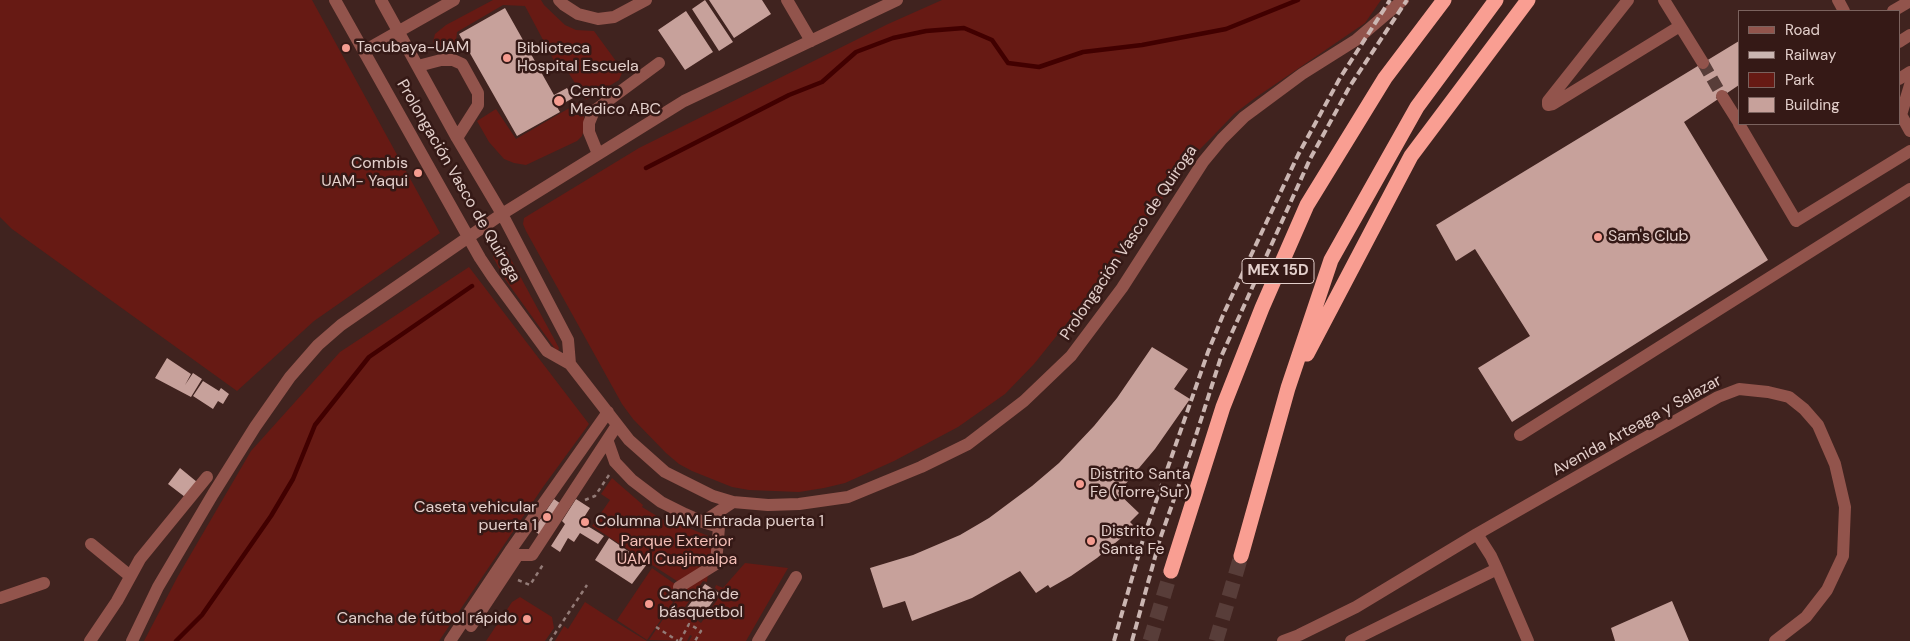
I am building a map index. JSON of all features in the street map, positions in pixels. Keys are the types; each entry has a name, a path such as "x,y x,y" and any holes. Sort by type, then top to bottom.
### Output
{"highway":[{"name":"MEX 15D","path":"1171,571 1223,406 1262,308 1307,205 1385,78 1444,0"},
{"name":"MEX 15D","path":"1241,556 1288,388 1331,260 1417,107 1496,0"},
{"path":"1288,388 1331,311 1411,156 1528,0"}],"street":[{"name":"Prolongación Vasco de Quiroga","path":"335,0 492,276 547,351 570,364 630,440 665,472 713,496 733,502 768,505 800,504 848,497 921,467 968,444 1024,402 1071,356 1122,288 1198,170 1222,139 1244,117 1302,74 1356,40 1402,0"},
{"name":"Prolongación Vasco de Quiroga","path":"381,0 457,138 502,214 568,340 570,364"},
{"path":"364,51 454,0"},
{"path":"559,0 578,14 598,19 614,16 646,0"},
{"path":"786,0 811,40"},
{"path":"132,641 158,587 255,427 290,377 318,346 341,325 468,236 684,101 896,0"},
{"path":"1628,0 1547,104 1553,104 1680,26"},
{"path":"1664,0 1703,63"},
{"path":"1895,10 1910,1"},
{"path":"418,66 441,60 452,60 462,64 478,93 478,105 457,138"},
{"path":"598,154 589,132 589,124 594,111 659,63"},
{"path":"1910,85 1900,113 1910,131"},
{"path":"1730,100 1738,120"},
{"path":"1740,125 1796,221 1910,151"},
{"path":"1520,435 1910,189"},
{"name":"Avenida Arteaga y Salazar","path":"1283,641 1356,607 1478,534 1718,397 1739,389 1768,392 1789,397 1804,409 1818,426 1835,464 1845,507 1843,556 1827,590 1806,617 1775,641"},
{"path":"450,641 514,553 608,412"},
{"path":"514,553 532,555 618,425"},
{"path":"608,442 615,462 632,480 661,502 703,522 719,527 716,564 679,587"},
{"path":"90,641 117,601 140,559 207,477"},
{"path":"703,522 733,502"},
{"path":"1478,534 1491,556 1528,641"},
{"path":"91,544 130,576"},
{"path":"461,641 514,553"},
{"path":"1351,641 1497,569"},
{"path":"758,641 796,577"},
{"path":"0,598 44,583"}],"path":[{"path":"550,641 587,585"},
{"path":"656,627 679,641 690,624 701,631 695,641"}],"green space":[{"path":"0,0 312,0 440,233 314,321 237,391 12,229 0,217"},
{"path":"493,0 541,0 565,25 576,30 594,31 621,68 622,73 619,80 586,100 566,69 559,70 525,6 503,5 457,32 456,42 452,45 437,47 433,42 435,34 446,25"},
{"path":"942,0 1381,0 1365,23 1234,114 1194,155 1116,262 1034,364 1005,394 958,427 894,461 845,483 799,492 749,490 732,487 679,464 633,419 622,404 526,231 523,224 524,218 639,148 888,24"},
{"path":"578,103 584,109 582,136 577,141 526,165 504,159 489,142 477,121 496,109 516,139"},
{"path":"496,249 507,252 559,348 558,351 505,279 493,257"},
{"path":"469,267 589,424 543,487 439,641 144,641 178,576 251,451 340,352"},
{"name":"Parque Exterior UAM Cuajimalpa","path":"612,478 643,505 642,507 670,524 672,521 713,538 711,563 680,583 592,526 610,500 601,494"},
{"path":"745,563 788,568 746,641 689,641 692,636 690,635 687,641 649,640 684,588 708,573 707,582 703,581 683,610 701,623 722,593 715,588 716,585 723,588"},
{"name":"Cancha de básquetbol","path":"652,568 682,589 647,640 617,620"},
{"name":"Cancha de fútbol rápido","path":"520,597 552,617 554,628 545,641 486,641 512,602"},
{"path":"585,602 647,641 555,641 564,626 568,629"}],"building":[{"path":"705,0 733,42 719,51 692,9"},
{"path":"709,0 762,0 771,14 734,38"},
{"path":"505,8 554,95 567,88 573,98 557,107 560,112 517,136 459,34"},
{"path":"686,11 713,52 685,70 658,30"},
{"name":"Sam's Club","path":"1738,42 1738,86 1684,122 1768,260 1512,422 1478,368 1530,336 1475,249 1456,261 1436,225"},
{"name":"Distrito Santa Fe (Torre Sur)","path":"1152,347 1188,369 1174,389 1190,399 1155,449 1118,493 1139,513 1130,522 1133,525 1126,534 1071,576 1050,588 1048,585 1036,593 1020,571 972,598 912,621 905,601 883,608 870,568 913,555 960,535 989,518 1032,486 1059,463 1094,426 1117,398"},
{"path":"167,358 191,374 185,385 193,373 202,379 191,397 155,378"},
{"path":"203,381 219,391 221,388 229,394 223,404 218,401 213,409 193,396"},
{"path":"180,468 197,482 185,497 168,484"},
{"name":"Caseta vehicular puerta 1","path":"554,499 561,504 540,535 533,530"},
{"path":"576,499 590,508 581,522 604,536 598,544 580,533 574,542 568,538 560,552 551,546 565,524 562,521"},
{"path":"609,538 647,564 632,584 595,560"},
{"path":"705,584 719,593 700,619 686,609"},
{"path":"1672,601 1689,641 1615,641 1611,628"}],"waterway":[{"path":"646,168 789,95 822,82 856,52 893,38 926,31 964,28 992,40 1008,63 1039,67 1083,52 1142,45 1226,29 1298,0"},
{"path":"176,641 202,615 271,516 293,479 315,425 369,357 472,286"}],"tunnel":[{"path":"1703,63 1722,96"},
{"path":"1216,641 1241,556"},
{"path":"1150,641 1171,571"}],"railway":[{"path":"1114,641 1144,536 1208,352 1223,315 1298,155 1340,78 1390,0"},
{"path":"1132,641 1160,539 1221,357 1310,159 1350,86 1407,0"}],"place":[{"name":"Tacubaya-UAM","path":"346,48"},
{"name":"Biblioteca Hospital Escuela","path":"507,58"},
{"name":"Centro Medico ABC","path":"559,101"},
{"name":"Combis UAM- Yaqui","path":"418,173"},
{"name":"Sam's Club","path":"1598,237"},
{"name":"Distrito Santa Fe (Torre Sur)","path":"1080,484"},
{"name":"Caseta vehicular puerta 1","path":"547,517"},
{"name":"Columna UAM Entrada puerta 1","path":"585,522"},
{"name":"Distrito Santa Fe","path":"1091,541"},
{"name":"Cancha de básquetbol","path":"649,604"},
{"name":"Cancha de fútbol rápido","path":"527,619"}]}
